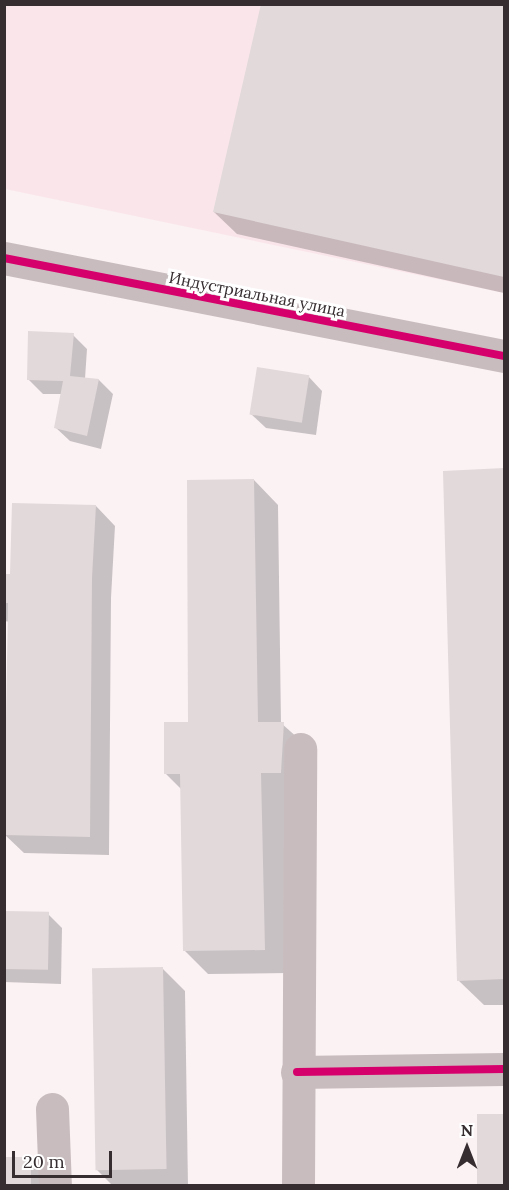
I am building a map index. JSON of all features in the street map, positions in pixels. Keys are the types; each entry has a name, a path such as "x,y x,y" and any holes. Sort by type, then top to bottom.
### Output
{"street":[{"name":"Индустриальная улица","path":"4,258 504,356"},
{"path":"298,1185 300,749"},
{"path":"297,1072 504,1070"},
{"path":"52,1109 55,1185"}],"shaded area":[{"path":"5,5 504,5 504,293 5,189"}],"building":[{"path":"261,4 504,4 504,277 213,212"},
{"path":"28,331 74,333 70,376 99,379 87,436 54,428 63,381 27,380"},
{"path":"257,367 309,375 302,423 249,414"},
{"path":"504,468 504,979 457,981 443,471"},
{"path":"254,479 258,722 284,722 281,773 261,773 265,950 183,951 180,774 164,774 164,722 188,722 187,480"},
{"path":"12,503 96,505 92,578 90,837 4,835 8,603 4,603 4,574 10,574"},
{"path":"4,911 49,912 48,970 4,969"},
{"path":"163,967 167,1169 96,1170 92,968"},
{"path":"477,1114 504,1114 504,1185 477,1185"},
{"path":"4,1157 31,1157 31,1185 4,1185"}],"cycle path":[{"path":"4,258 504,356"},
{"path":"297,1072 504,1069"}]}
